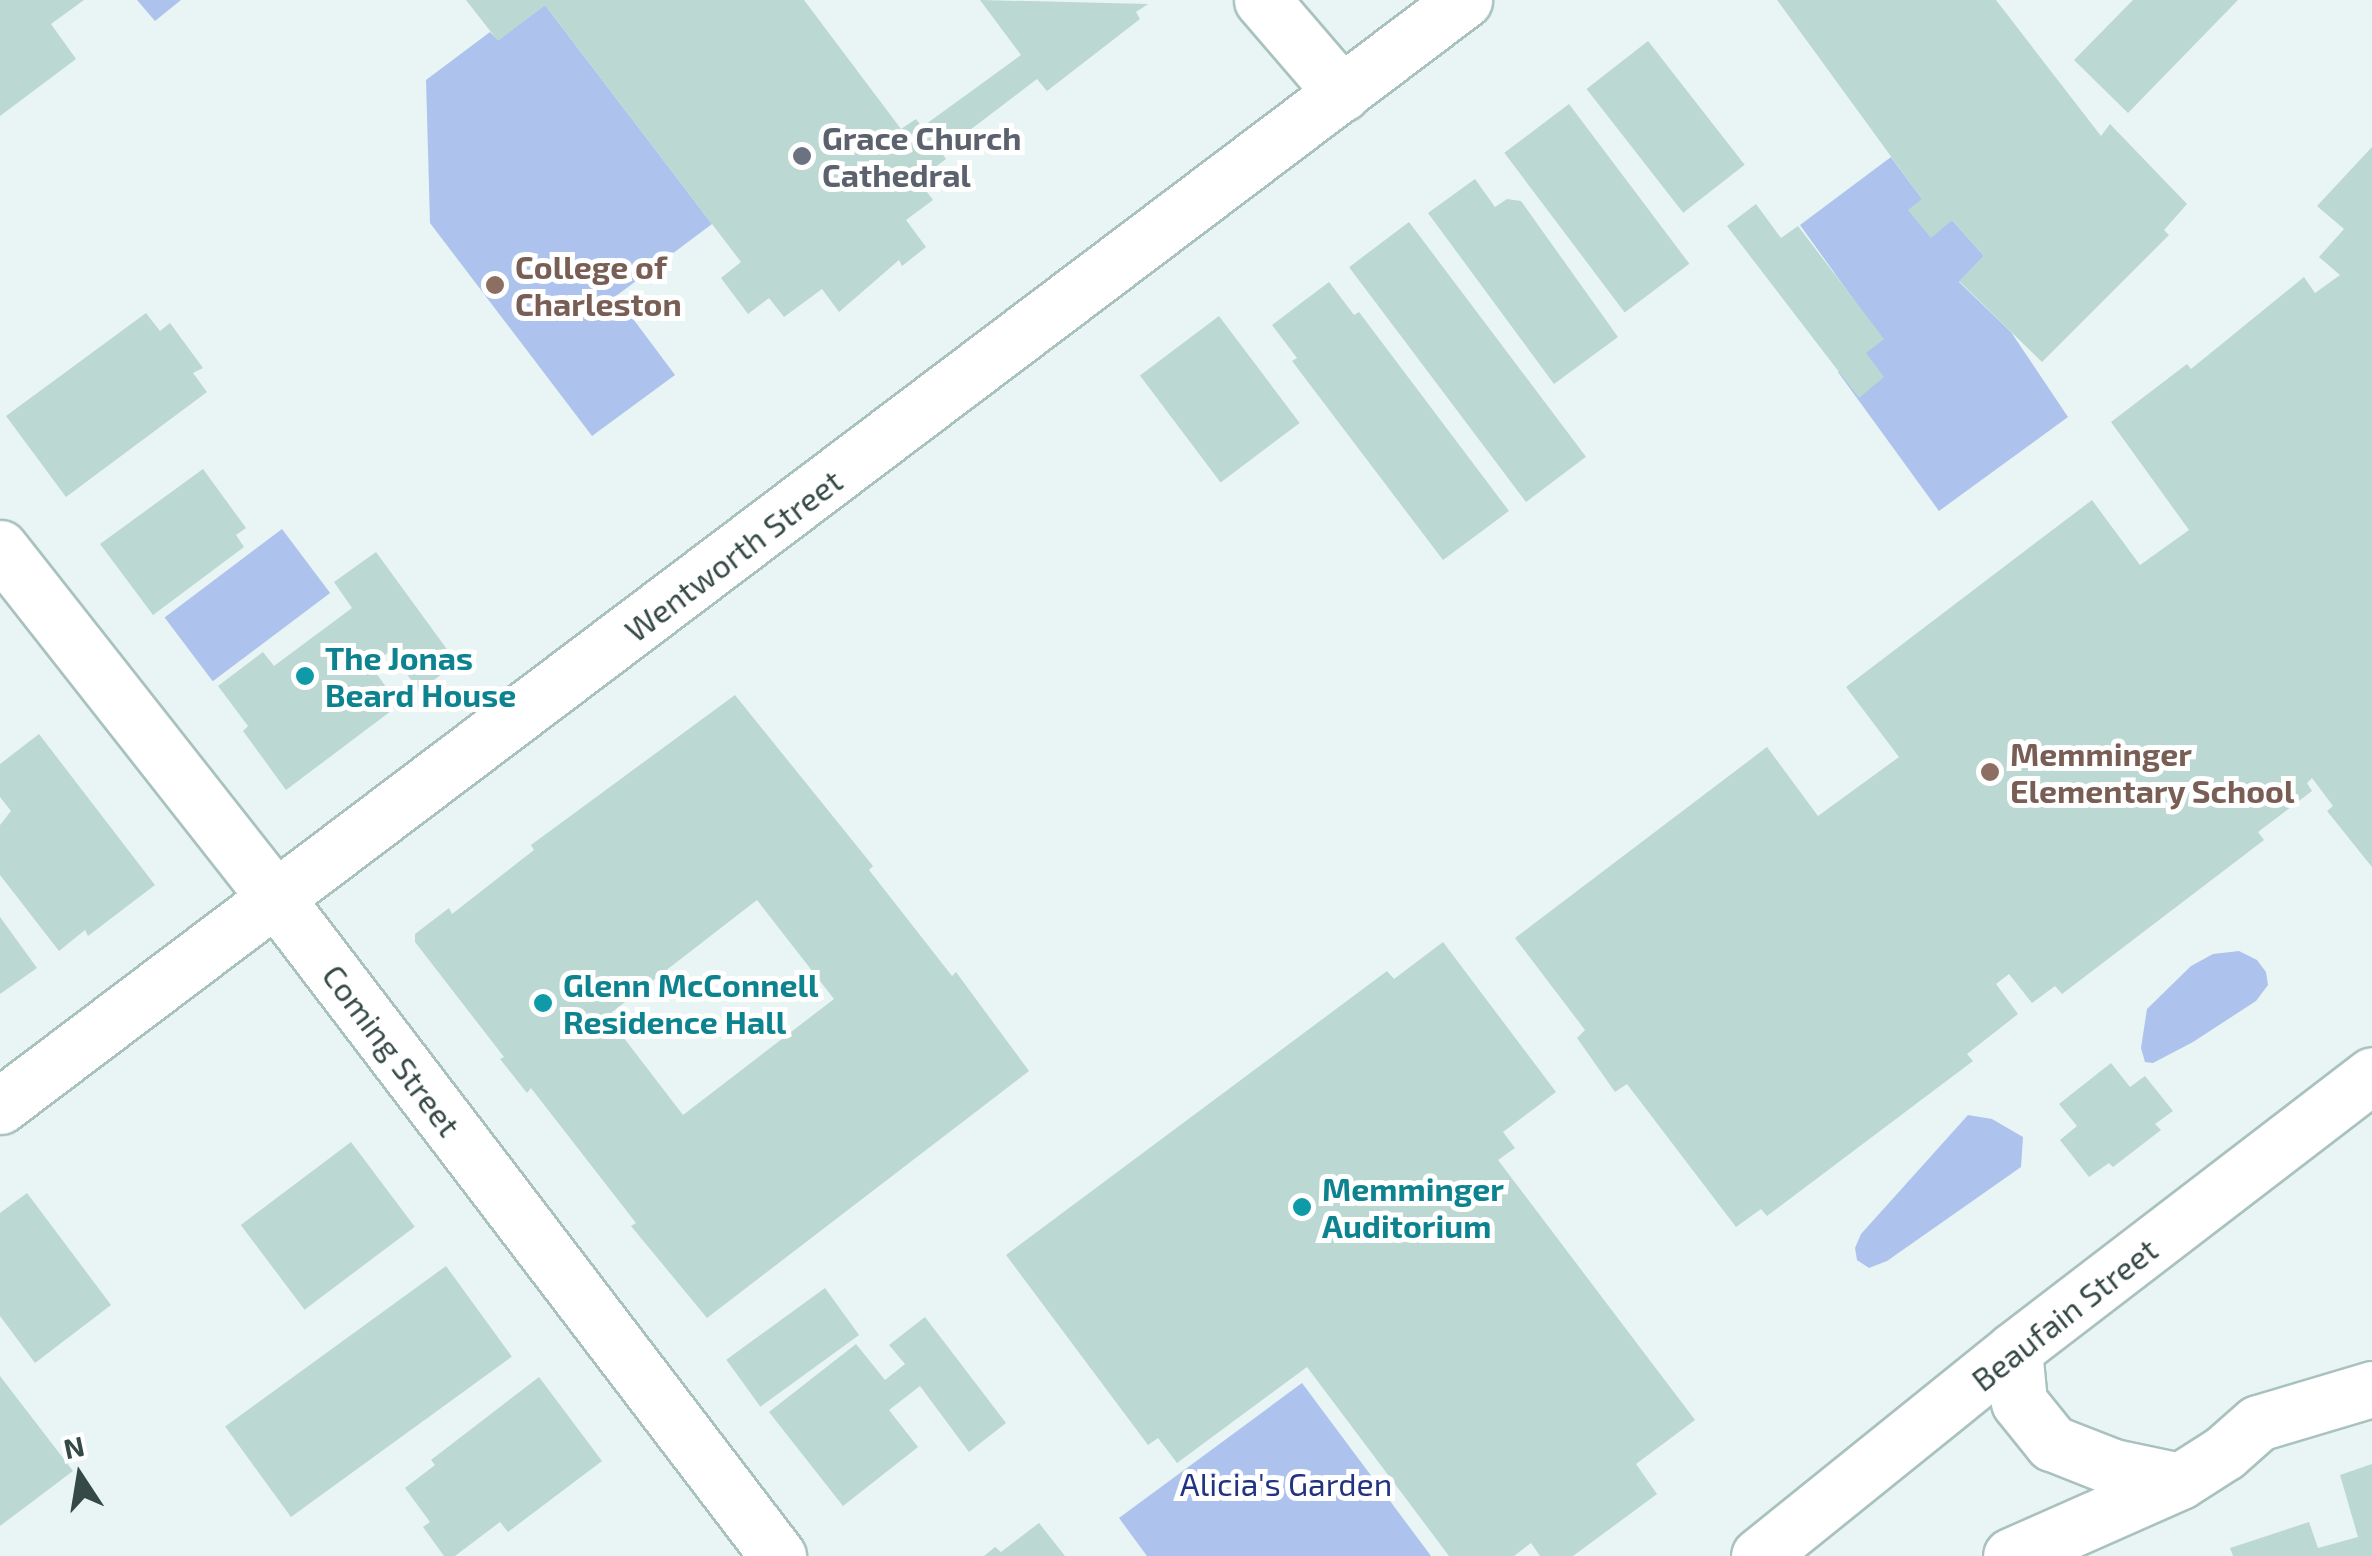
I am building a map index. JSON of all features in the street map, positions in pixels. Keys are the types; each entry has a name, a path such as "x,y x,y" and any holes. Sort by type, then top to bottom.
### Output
{"street":[{"path":"1262,0 1342,92"},
{"name":"Wentworth Street","path":"0,1106 278,900 1464,0"},
{"name":"Coming Street","path":"0,548 278,900 778,1556"},
{"name":"Beaufain Street","path":"1758,1556 2014,1350 2372,1075"},
{"path":"2014,1350 2019,1402 2052,1443 2112,1466 2180,1481"},
{"path":"2011,1556 2180,1481 2224,1453 2258,1423 2372,1389"}],"green space":[{"path":"137,0 181,0 155,21"},
{"path":"545,5 712,224 616,296 675,375 592,436 430,223 426,80 490,32 498,40"},
{"path":"1891,157 1922,199 1931,237 1952,220 1984,256 1959,282 2011,332 2068,417 1939,511 1838,372 1882,339 1800,225"},
{"path":"282,529 330,593 213,681 165,617"},
{"path":"2239,951 2257,960 2266,972 2268,985 2256,1001 2193,1042 2153,1063 2145,1062 2141,1048 2147,1009 2191,966 2213,954"},
{"path":"1968,1115 1992,1119 2023,1137 2021,1167 1887,1261 1869,1268 1857,1260 1855,1248 1861,1234"},
{"name":"Alicia's Garden","path":"1302,1383 1431,1556 1147,1556 1119,1518"}],"building":[{"path":"0,0 84,0 51,24 76,59 0,116"},
{"name":"Grace Church Cathedral","path":"466,0 804,0 901,129 916,119 922,127 1021,55 980,0 1148,4 1136,12 1140,19 1047,91 1037,79 941,152 946,159 918,180 933,200 906,220 926,247 902,266 899,260 839,312 822,289 784,317 769,298 748,314 721,278 741,262 545,5 498,41"},
{"path":"1777,0 1996,0 2101,136 2110,124 2187,204 2164,230 2169,235 2042,362 1959,281 1984,256 1952,220 1931,238 1908,210 1922,199"},
{"path":"2133,0 2238,0 2128,113 2074,60"},
{"path":"1648,41 1745,165 1683,213 1587,89"},
{"path":"1569,104 1689,264 1625,312 1504,153"},
{"path":"2372,147 2372,867 2327,811 2333,806 2312,778 2307,783 2312,791 2258,832 2264,840 2062,994 2055,986 2032,1003 2009,974 1996,984 2018,1014 1967,1054 1973,1061 1767,1216 1761,1209 1736,1227 1627,1084 1615,1092 1577,1038 1585,1030 1515,938 1767,747 1818,816 1899,757 1846,687 2092,500 2140,565 2189,530 2111,422 2187,364 2191,369 2304,277 2315,293 2340,275 2319,257 2344,229 2317,206"},
{"path":"1475,179 1495,207 1507,199 1521,201 1618,337 1554,384 1428,213"},
{"path":"1756,204 1781,238 1798,226 1884,339 1866,353 1884,377 1859,398 1727,226"},
{"path":"1409,222 1586,457 1526,502 1349,267"},
{"path":"1329,282 1354,315 1359,312 1509,511 1443,560 1292,361 1297,358 1272,325"},
{"path":"146,313 160,331 170,323 203,368 193,373 207,392 66,497 6,416"},
{"path":"1219,316 1300,423 1221,483 1140,376"},
{"path":"203,469 246,528 236,535 244,547 153,615 100,544"},
{"name":"The Jonas Beard House","path":"376,552 457,663 419,691 390,651 371,666 399,705 286,790 243,731 248,726 218,686 263,652 274,666 352,608 334,582"},
{"name":"Glenn McConnell Residence Hall","path":"735,695 873,866 869,870 952,976 956,972 1029,1071 707,1318 631,1226 636,1223 531,1088 527,1093 500,1059 504,1057 415,942 415,934 449,908 452,914 534,850 531,845","holes":["757,900 834,999 683,1115 607,1016"]},
{"path":"39,734 155,885 88,936 85,930 59,951 0,875 0,825 11,811 0,797 0,764"},
{"path":"0,917 37,968 0,994"},
{"name":"Memminger Auditorium","path":"1443,942 1556,1092 1503,1132 1515,1148 1498,1160 1695,1420 1636,1464 1657,1494 1573,1556 1540,1556 1531,1543 1514,1556 1449,1556 1307,1367 1177,1463 1158,1438 1148,1445 1006,1255 1387,971 1394,979"},
{"path":"2111,1063 2130,1087 2145,1076 2173,1111 2155,1124 2161,1130 2113,1167 2109,1163 2089,1177 2060,1140 2077,1126 2059,1104"},
{"path":"351,1142 415,1227 305,1310 241,1225"},
{"path":"27,1193 111,1305 35,1363 0,1316 0,1213"},
{"path":"446,1266 512,1357 291,1517 225,1426"},
{"path":"825,1288 859,1335 760,1407 726,1360"},
{"path":"925,1317 1006,1423 969,1452 920,1386 889,1410 918,1447 843,1506 769,1412 856,1344 885,1380 905,1364 889,1345"},
{"path":"0,1376 73,1471 0,1526"},
{"path":"539,1377 602,1461 508,1532 500,1522 455,1556 444,1556 423,1527 430,1522 405,1488 435,1465 431,1460"},
{"path":"2372,1464 2372,1556 2233,1556 2230,1548 2309,1522 2318,1548 2358,1537 2340,1475"},
{"path":"1039,1523 1065,1556 984,1556 995,1547 1001,1552"}],"place":[{"name":"Grace Church Cathedral","path":"802,156"},
{"name":"College of Charleston","path":"495,285"},
{"name":"The Jonas Beard House","path":"305,676"},
{"name":"Memminger Elementary School","path":"1990,772"},
{"name":"Glenn McConnell Residence Hall","path":"543,1003"},
{"name":"Memminger Auditorium","path":"1302,1207"}]}
